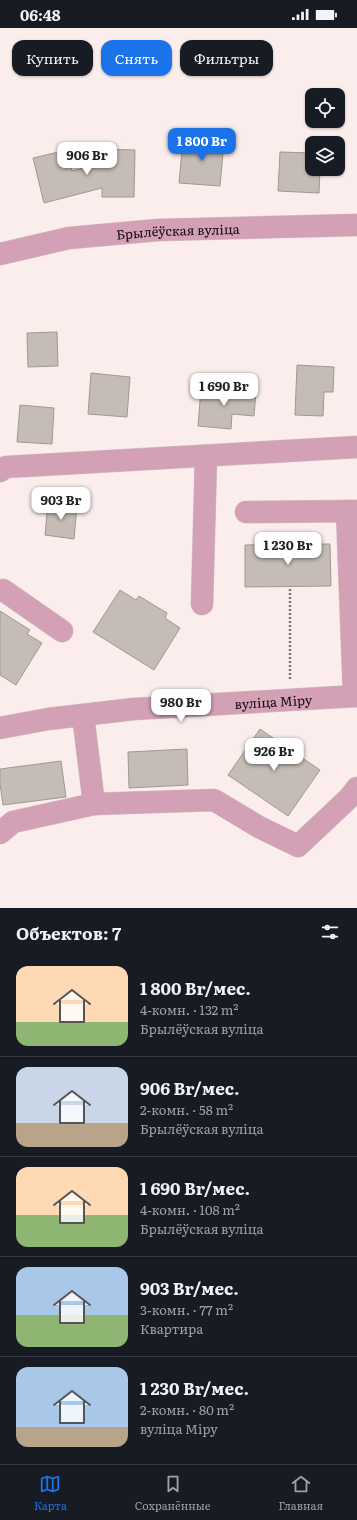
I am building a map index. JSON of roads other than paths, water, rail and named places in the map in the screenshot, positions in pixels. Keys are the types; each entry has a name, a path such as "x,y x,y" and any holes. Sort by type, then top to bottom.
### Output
{"street":[{"name":"Брылёўская вуліца","path":"0,254 69,238 158,230 357,225"},
{"path":"0,471 6,467 357,447"},
{"path":"202,604 206,456"},
{"path":"246,512 352,511 355,696"},
{"path":"0,591 3,590 62,631"},
{"name":"вуліца Міру","path":"0,728 48,718 134,709 355,696"},
{"path":"83,715 94,804"},
{"path":"0,833 13,822 94,804 214,800 258,826 298,846 349,798 357,788"}]}
